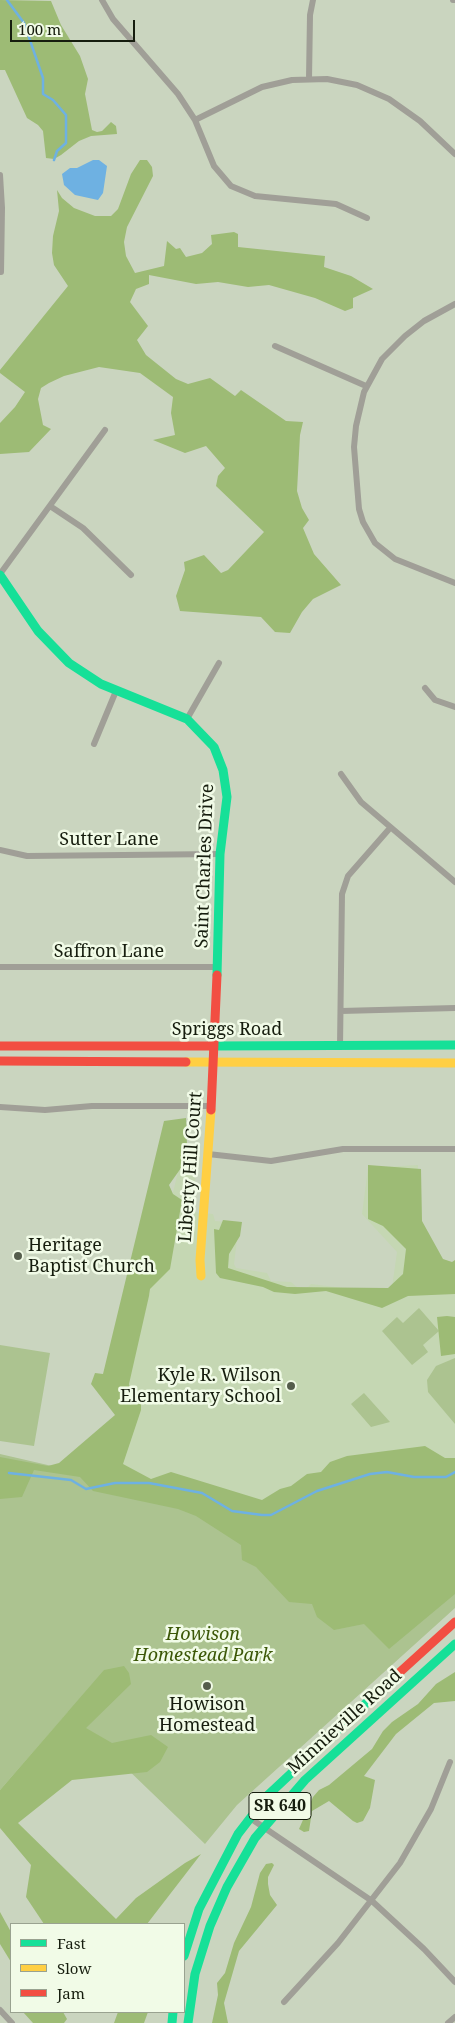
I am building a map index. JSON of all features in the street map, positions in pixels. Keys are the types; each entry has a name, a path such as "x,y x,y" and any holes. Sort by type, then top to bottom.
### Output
{"main road":[{"name":"Saint Charles Drive","path":"0,574 24,612 53,648 84,674 116,692 187,719 214,747 224,770 227,796 220,854 215,1061"},
{"name":"Spriggs Road","path":"0,1046 455,1045"},
{"name":"Spriggs Road","path":"0,1061 455,1063"},
{"name":"Liberty Hill Court","path":"201,1276 200,1260 215,1061"},
{"name":"Minnieville Road","path":"185,1953 205,1895 227,1852 250,1818 289,1774 455,1622"},
{"name":"Minnieville Road","path":"188,2023 199,1961 214,1914 233,1875 263,1827 305,1780 455,1644"}],"street":[{"path":"102,0 113,19 178,94 195,120 214,166 226,181 237,189 255,196 336,204 367,218"},
{"path":"310,78 310,15 313,0"},
{"path":"195,120 262,87 310,78 347,82 389,99 420,122 455,154"},
{"path":"0,175 2,272"},
{"path":"455,304 424,321 405,336 382,359 366,386 360,405 354,447 357,496 363,522 375,543 395,560 455,583"},
{"path":"275,346 366,386"},
{"path":"0,574 105,430"},
{"path":"50,506 90,534 131,575"},
{"path":"187,719 218,663"},
{"path":"426,688 435,700 455,707"},
{"path":"94,744 116,692"},
{"path":"340,774 353,794 390,828 455,882"},
{"path":"340,1046 341,906 344,884 354,868 390,828"},
{"name":"Sutter Lane","path":"0,850 27,856 220,854"},
{"name":"Saffron Lane","path":"0,967 218,967"},
{"path":"341,1011 455,1008"},
{"path":"0,1107 45,1110 92,1106 212,1106"},
{"path":"208,1154 271,1161 342,1149 455,1149"},
{"path":"284,2002 338,1943 372,1901 418,1834 432,1809 450,1762"},
{"path":"250,1818 372,1901 424,1948 455,1982"},
{"path":"0,2010 12,2023"},
{"path":"448,2023 455,2017"}],"shaded area":[{"name":"Kyle R. Wilson Elementary School","path":"180,1163 191,1165 196,1170 193,1212 213,1214 215,1221 239,1223 234,1264 236,1268 267,1273 271,1281 291,1282 298,1288 307,1288 311,1284 391,1294 397,1252 362,1214 368,1168 418,1165 417,1225 455,1288 455,1559 106,1478"}],"green space":[{"path":"0,0 51,1 61,25 80,56 88,79 85,94 92,130 102,131 111,122 116,126 117,134 91,136 79,141 54,159 46,158 43,131 38,125 27,118 5,70 0,70"},
{"path":"140,160 147,160 152,167 153,176 127,227 124,242 126,256 135,273 164,266 167,241 176,249 180,248 186,257 202,253 212,244 211,235 234,232 238,234 238,247 325,256 324,267 351,276 373,289 353,298 353,308 345,311 315,298 269,285 248,287 218,282 196,284 149,275 149,284 136,289 130,302 148,326 137,340 146,355 176,379 188,384 210,378 235,396 241,390 286,421 303,422 300,435 297,491 302,508 309,520 303,528 314,554 341,585 313,599 302,612 290,633 275,632 261,617 180,611 176,596 185,570 184,562 204,555 221,573 228,570 264,532 216,486 218,476 225,468 206,446 185,453 153,440 175,435 171,413 173,397 140,373 99,367 64,376 49,383 41,388 38,399 43,425 51,429 29,452 0,454 0,423 15,407 25,392 0,373 0,370 68,286 54,265 52,253 53,236 59,211 57,190 62,198 74,208 95,216 111,216 118,209 131,174"},
{"path":"186,1118 187,1145 181,1168 169,1185 173,1194 182,1200 170,1269 150,1289 129,1384 130,1389 141,1396 141,1410 123,1464 151,1479 171,1472 262,1500 280,1489 291,1486 307,1474 321,1472 330,1462 347,1456 425,1446 445,1458 455,1458 455,1594 389,1649 364,1624 334,1630 317,1617 312,1604 289,1602 256,1567 242,1560 241,1545 196,1516 178,1509 93,1491 80,1477 34,1470 22,1497 0,1499 0,1457 48,1466 59,1463 115,1415 91,1384 95,1373 103,1374 164,1121"},
{"path":"368,1165 421,1169 422,1221 443,1259 452,1262 455,1260 455,1294 408,1296 382,1308 326,1291 295,1294 274,1292 263,1287 220,1278 216,1273 214,1229 219,1230 223,1220 242,1222 240,1236 229,1254 228,1268 287,1287 388,1288 403,1274 406,1249 383,1226 368,1219"},
{"path":"419,1308 439,1331 423,1345 428,1352 412,1365 382,1331 397,1317 403,1323"},
{"path":"437,1317 455,1317 455,1354 441,1356"},
{"path":"0,1345 50,1353 34,1446 0,1441"},
{"path":"455,1358 455,1424 428,1392 427,1380 436,1366"},
{"path":"364,1393 390,1422 371,1427 351,1404"},
{"name":"Howison Homestead Park","path":"0,1454 455,1559 455,1608 237,1805 205,1844 68,1712 0,1790"},
{"path":"124,1666 129,1673 131,1684 86,1728 112,1743 151,1735 168,1747 160,1762 147,1772 72,1780 18,1823 116,1919 136,1898 185,1863 201,1854 148,1923 43,1923 26,1897 31,1865 0,1828 0,1790 104,1670"},
{"path":"455,1672 455,1701 434,1703 396,1734 364,1776 375,1780 370,1808 363,1821 357,1823 353,1821 329,1801 312,1811 309,1831 304,1832 299,1829 313,1797 319,1790 329,1785 372,1749 383,1731 392,1722 418,1704 436,1684"},
{"path":"272,1863 274,1865 268,1877 268,1884 270,1895 277,1905 239,1951 224,2003 228,2023 212,2023 218,1995 217,1983 225,1973 234,1943 251,1907 260,1873 266,1864"},
{"path":"0,1912 10,1930 10,1960 0,1944"},
{"path":"24,2013 64,2013 67,2019 64,2023 33,2023"},
{"path":"118,2013 148,2013 144,2023 114,2023"}],"water":[{"path":"93,160 99,160 107,166 103,193 98,200 75,195 64,185 62,174 70,168 77,168"}],"waterway":[{"path":"7,0 24,23 43,78 43,94 53,100 66,115 66,143 57,151 54,160"},
{"path":"9,1473 71,1480 86,1489 115,1483 149,1483 202,1493 232,1511 271,1515 317,1491 370,1474 387,1472 414,1477 446,1477 455,1472"}],"traffic: fast":[{"path":"0,575 38,631 69,663 101,684 187,719 214,747 223,770 227,797 220,854 217,975"},
{"path":"211,1046 455,1045"},
{"path":"188,2023 195,1974 210,1926 227,1887 255,1838 305,1780 455,1644"},
{"path":"185,1953 199,1909 238,1834 268,1795 378,1692"},
{"path":"172,2023 173,2013"}],"traffic: slow":[{"path":"186,1062 455,1063"},
{"path":"201,1276 200,1260 211,1110"}],"traffic: jam":[{"path":"211,1110 217,975"},
{"path":"0,1046 211,1046"},
{"path":"0,1061 186,1062"},
{"path":"378,1692 455,1622"}],"place":[{"name":"Heritage Baptist Church","path":"18,1256"},
{"name":"Kyle R. Wilson Elementary School","path":"291,1386"},
{"name":"Howison Homestead","path":"207,1686"}]}
